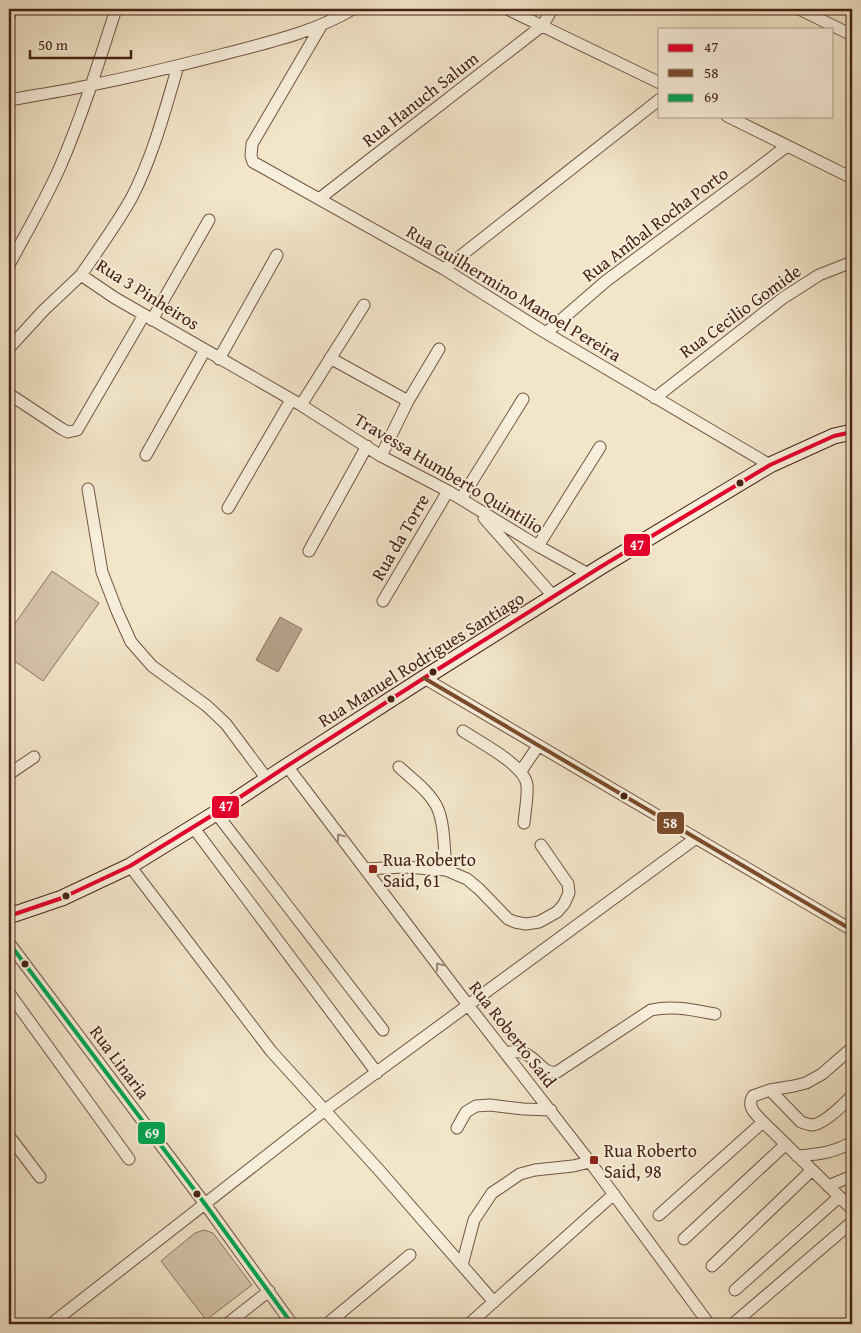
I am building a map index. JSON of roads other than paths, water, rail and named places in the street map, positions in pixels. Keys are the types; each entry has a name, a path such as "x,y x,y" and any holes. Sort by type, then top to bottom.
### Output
{"main road":[{"name":"Rua Manuel Rodrigues Santiago","path":"9,916 62,898 130,866 602,566 770,465 834,436 852,432"}],"street":[{"path":"9,17 11,9"},
{"path":"9,265 48,193 60,166 91,85 116,9"},
{"path":"9,100 178,66 292,36 320,26 353,9"},
{"path":"507,9 658,82"},
{"path":"543,25 552,9"},
{"path":"798,9 852,36"},
{"name":"Rua Hanuch Salum","path":"319,199 543,25"},
{"name":"Rua Guilhermino Manoel Pereira","path":"320,26 252,144 250,156 253,162 444,269 546,333 770,465"},
{"name":"Rua 3 Pinheiros","path":"178,66 158,132 132,197 104,243 81,275 116,298 291,400"},
{"path":"444,269 658,100"},
{"path":"731,118 852,178"},
{"name":"Rua Aníbal Rocha Porto","path":"546,333 606,281 787,146"},
{"path":"9,394 62,429 68,432 77,430 209,220"},
{"path":"219,359 277,255"},
{"name":"Rua Cecilio Gomide","path":"655,398 783,298 819,275 852,262"},
{"path":"9,348 44,310 81,275"},
{"path":"302,405 364,305"},
{"path":"381,456 408,401 439,349"},
{"path":"146,455 205,350"},
{"path":"330,358 408,401"},
{"path":"461,499 523,399"},
{"path":"228,508 291,400"},
{"name":"Travessa Humberto Quintilio","path":"291,400 302,405 381,456 448,491 538,546 590,575"},
{"path":"309,551 367,446"},
{"path":"538,546 600,447"},
{"path":"88,489 102,572 131,642 152,666 207,706 226,724 267,779"},
{"name":"Rua da Torre","path":"383,601 448,491"},
{"path":"476,508 554,597"},
{"path":"424,678 852,930"},
{"path":"463,731 521,771 527,784 524,823"},
{"path":"521,771 538,746"},
{"path":"9,774 34,756"},
{"name":"Rua Roberto Said","path":"287,766 468,1005 551,1110 709,1324"},
{"path":"399,767 425,791 437,806 441,819 446,870"},
{"path":"216,813 383,1030"},
{"path":"193,827 377,1073"},
{"path":"50,1324 325,1110 696,838"},
{"path":"365,870 404,868 446,870 458,874 479,889 508,919 526,924 539,922 557,912 564,904 569,893 568,884 541,845"},
{"path":"130,866 270,1051 379,1170 494,1302"},
{"name":"Rua Linaria","path":"9,943 205,1204 292,1324"},
{"path":"9,993 129,1159"},
{"path":"506,1053 513,1050 525,1053 548,1072 552,1073 557,1072 652,1010 665,1007 715,1014"},
{"path":"852,1048 822,1074 806,1083 770,1090 754,1096 750,1104 763,1122 852,1209"},
{"path":"770,1090 801,1122 814,1125 822,1122 852,1096"},
{"path":"457,1128 466,1112 476,1106 551,1110"},
{"path":"659,1215 763,1122"},
{"path":"9,1136 40,1177"},
{"path":"797,1156 829,1153 852,1142"},
{"path":"684,1238 786,1144"},
{"path":"462,1265 474,1220 492,1193 520,1174 590,1162"},
{"path":"712,1266 812,1170"},
{"path":"828,1186 852,1176"},
{"path":"469,1324 614,1194"},
{"path":"735,1290 839,1197"},
{"path":"733,1324 852,1222"},
{"path":"326,1324 410,1255"},
{"path":"227,1324 269,1292"}],"place":[{"name":"Rua Roberto Said, 61","path":"373,869"},
{"name":"Rua Roberto Said, 98","path":"594,1160"}]}
